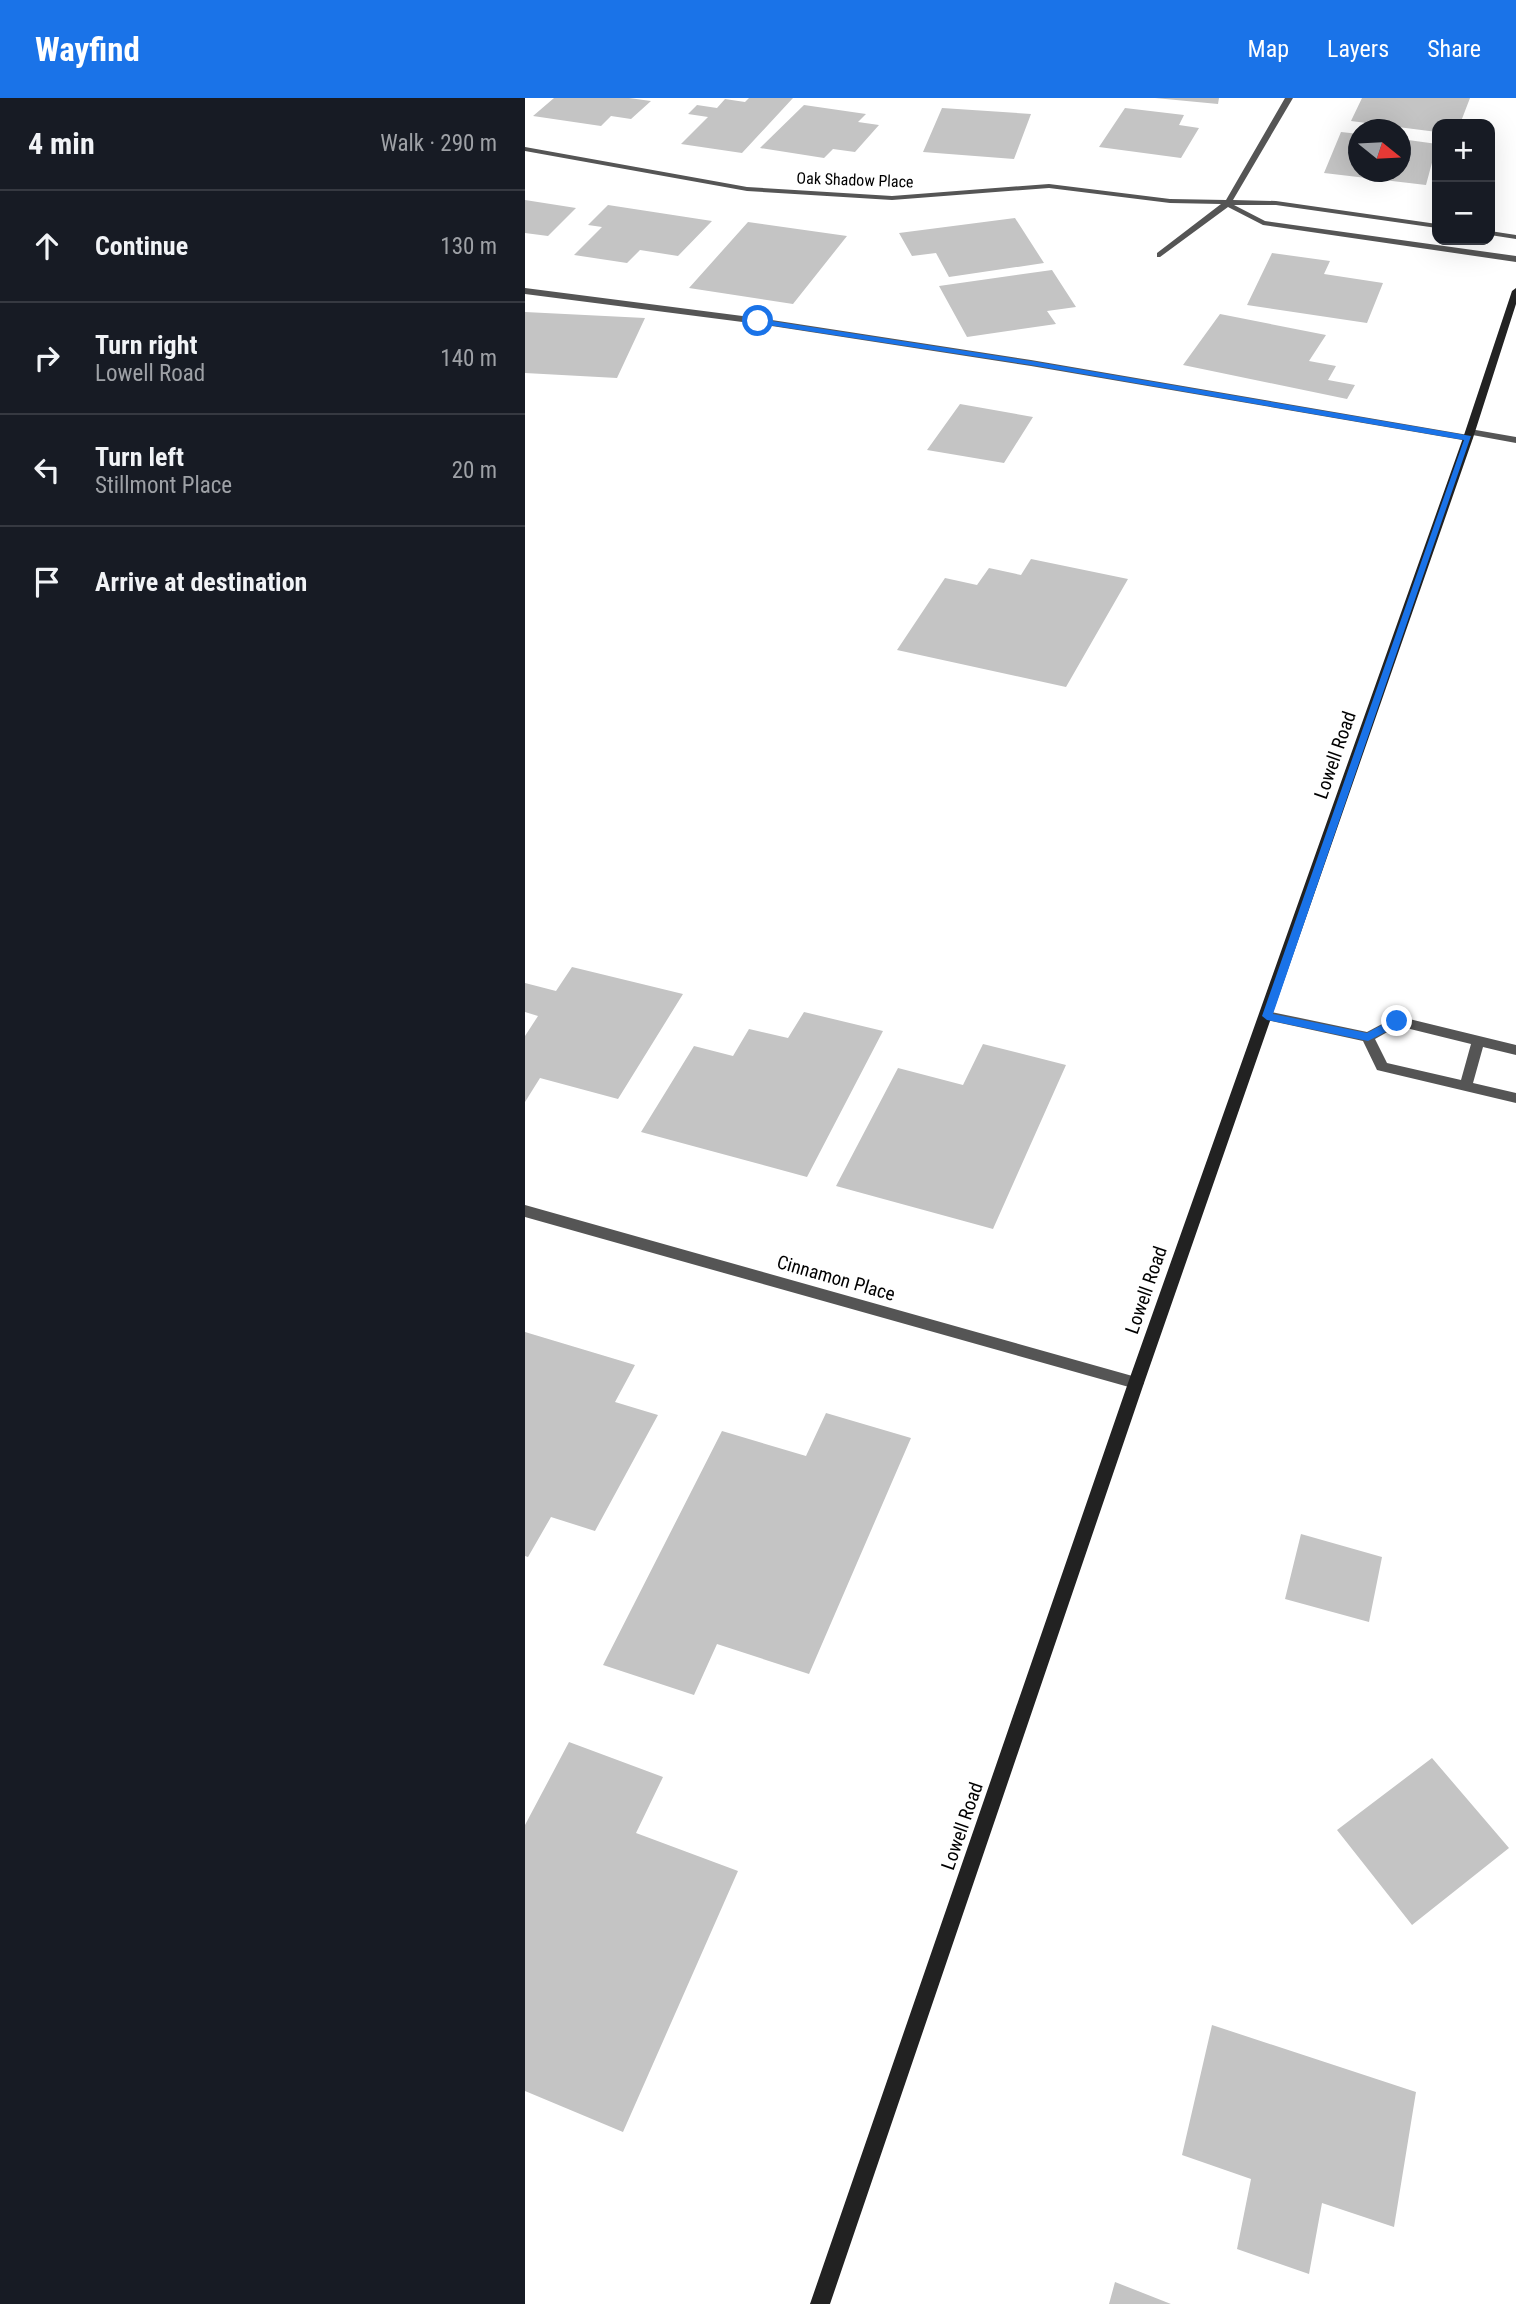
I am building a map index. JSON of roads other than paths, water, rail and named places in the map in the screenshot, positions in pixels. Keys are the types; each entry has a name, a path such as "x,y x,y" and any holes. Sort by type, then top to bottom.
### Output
{"street":[{"path":"1160,255 1227,204 1289,98"},
{"name":"Oak Shadow Place","path":"525,149 747,189 892,198 1049,186 1170,201 1276,204 1432,225"},
{"name":"Oak Shadow Place","path":"1227,204 1263,223 1516,259"},
{"path":"1495,234 1516,237"},
{"path":"525,291 758,321 1469,435 1516,440"},
{"name":"Lowell Road","path":"820,2304 1136,1383 1469,435 1516,291"},
{"path":"1267,1016 1368,1037 1397,1021 1516,1050"},
{"path":"1368,1037 1382,1068 1516,1098"},
{"path":"1466,1086 1478,1041"},
{"name":"Cinnamon Place","path":"525,1210 1136,1383"}]}
